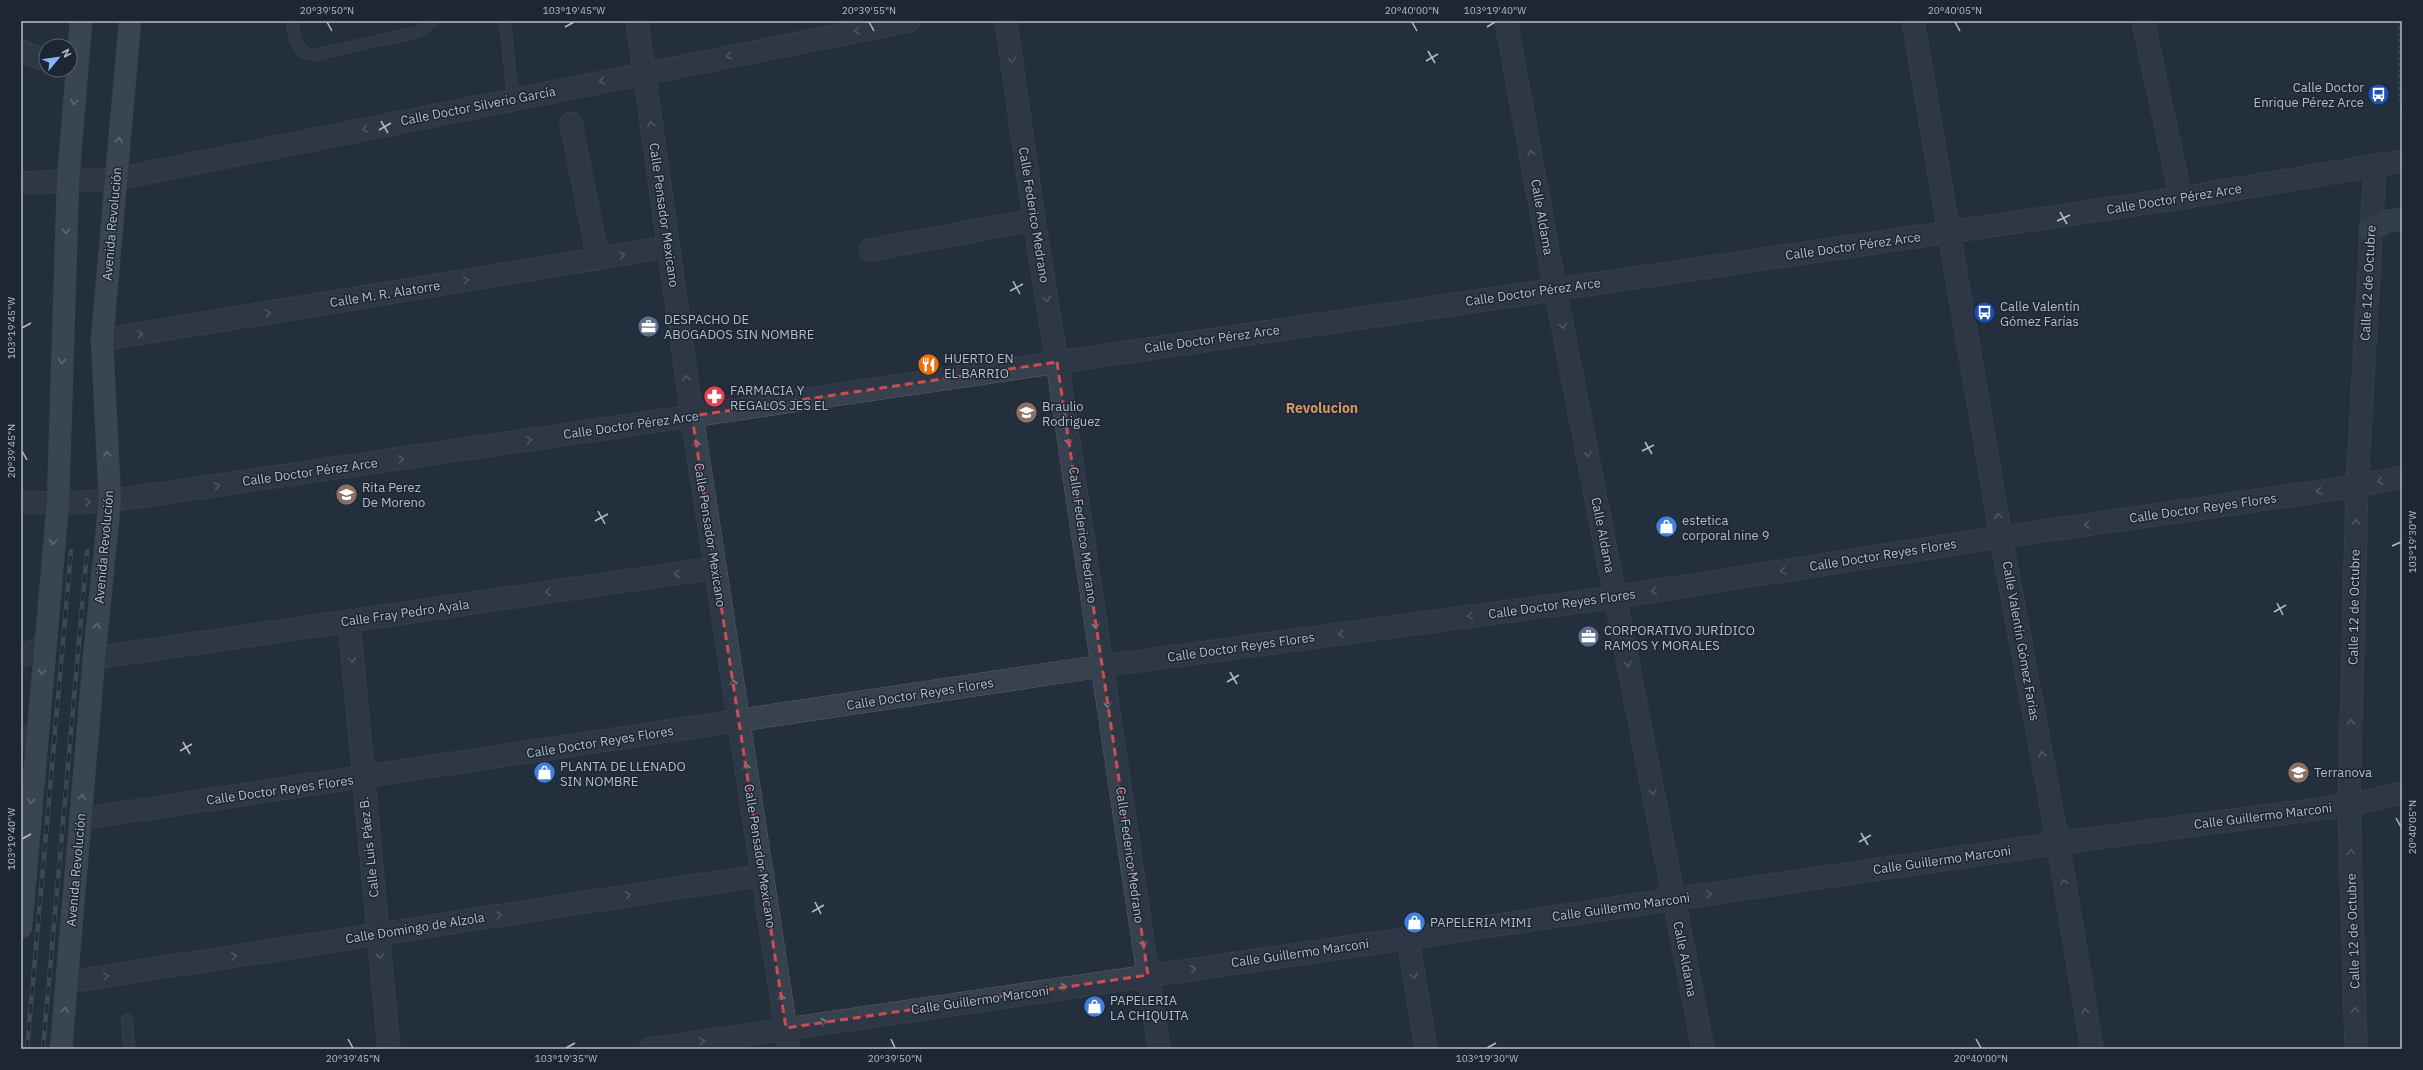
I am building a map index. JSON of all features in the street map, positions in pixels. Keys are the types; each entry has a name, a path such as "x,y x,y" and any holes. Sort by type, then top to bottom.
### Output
{"main road":[{"path":"78,39 81,21"},
{"name":"Avenida Revolución","path":"61,1049 94,658 110,501 102,340 130,21"},
{"path":"21,927 29,735 44,646 58,503 73,78"},
{"path":"2370,230 2388,221 2402,219"}],"street":[{"name":"Calle Pensador Mexicano","path":"637,21 692,416 789,1049"},
{"name":"Calle Doctor Silverio García","path":"21,183 116,179 909,21"},
{"name":"Calle Federico Medrano","path":"1006,21 1034,220 1057,362 1159,1049"},
{"name":"Calle Aldama","path":"1506,21 1555,288 1703,1049"},
{"name":"Calle Valentín Gómez Farías","path":"1913,21 1951,232 2001,537 2058,843 2092,1049"},
{"path":"2143,21 2181,198"},
{"path":"21,50 38,57"},
{"path":"572,123 598,258"},
{"name":"Calle Doctor Pérez Arce","path":"21,502 58,503 110,501 1555,288 2181,198 2402,161"},
{"name":"Calle 12 de Octubre","path":"2356,1049 2349,805 2357,486 2370,230 2375,165"},
{"path":"870,250 1034,220"},
{"name":"Calle M. R. Alatorre","path":"102,340 668,247"},
{"name":"Calle Doctor Reyes Flores","path":"80,818 362,778 1102,666 1615,597 2001,537 2357,486 2402,477"},
{"name":"Calle Fray Pedro Ayala","path":"94,658 715,568"},
{"name":"Calle Luis Páez B.","path":"349,621 362,778 389,1049"},
{"path":"21,657 44,646"},
{"name":"Calle Guillermo Marconi","path":"650,1049 2058,843 2349,805 2402,793"},
{"name":"Calle Domingo de Alzola","path":"67,982 763,875"},
{"path":"1408,938 1426,1049"}],"lane":[{"path":"292,21 296,40 299,46 303,52 314,56 418,32 433,21"},
{"path":"505,21 513,99"},
{"path":"127,1020 129,1049"}],"path":[{"path":"2399,21 2399,88 2402,122"}],"highlighted area":[{"path":"1057,362 1148,975 786,1028 692,416"}],"railway":[{"path":"27,1049 71,551"},
{"path":"43,1049 87,551"}],"place":[{"name":"Calle Doctor Enrique Pérez Arce","path":"2379,94"},
{"name":"Calle Valentín Gómez Farías","path":"1985,313"},
{"name":"DESPACHO DE ABOGADOS SIN NOMBRE","path":"649,326"},
{"name":"HUERTO EN EL BARRIO","path":"929,365"},
{"name":"FARMACIA Y REGALOS JES EL","path":"715,397"},
{"name":"Braulio Rodriguez","path":"1027,413"},
{"name":"Rita Perez De Moreno","path":"346,494"},
{"name":"estetica corporal nine 9","path":"1667,527"},
{"name":"CORPORATIVO JURÍDICO RAMOS Y MORALES","path":"1589,637"},
{"name":"Terranova","path":"2299,772"},
{"name":"PLANTA DE LLENADO SIN NOMBRE","path":"545,773"},
{"name":"PAPELERIA MIMI","path":"1415,922"},
{"name":"PAPELERIA LA CHIQUITA","path":"1094,1007"}],"district":[{"name":"Revolucion","path":"1322,408"}]}
